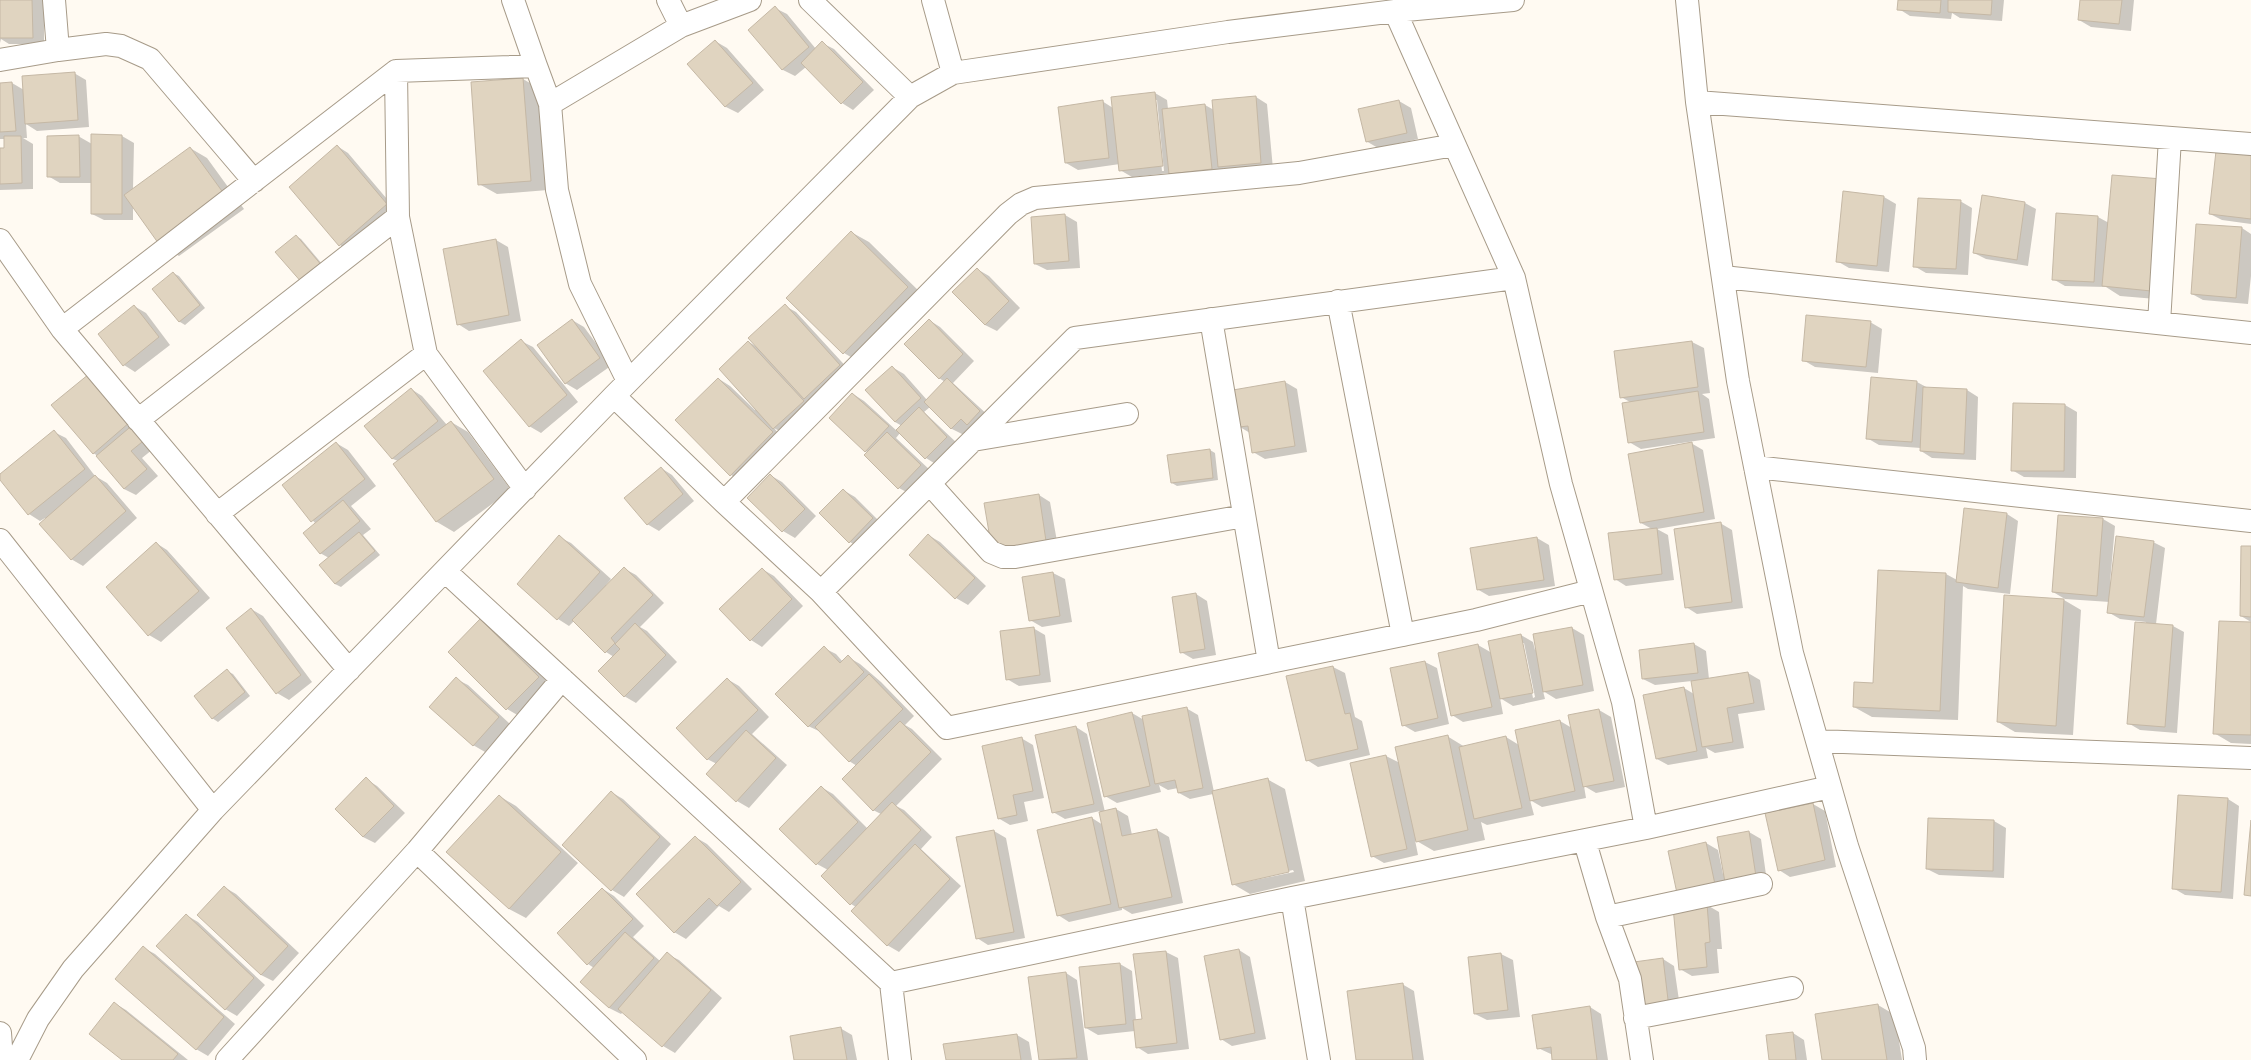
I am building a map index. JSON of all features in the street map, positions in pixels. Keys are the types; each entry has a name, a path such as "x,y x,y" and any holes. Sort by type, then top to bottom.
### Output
{"street":[{"path":"54,0 58,50"},
{"path":"513,0 550,104 557,190 580,284 621,388 724,502 821,592 947,728 1476,620 1591,591"},
{"path":"668,0 681,26"},
{"path":"550,104 681,26 750,0"},
{"path":"810,0 910,97"},
{"path":"933,0 953,73"},
{"path":"17,1060 38,1019 73,969 213,810 621,388 910,97 953,73 1228,32 1395,11 1513,0"},
{"path":"1686,0 1697,102 1738,381 1792,653 1847,846 1914,1048 1916,1060"},
{"path":"1395,11 1514,278 1561,484 1623,702 1646,828"},
{"path":"0,60 58,50 106,44 121,46 150,59 254,181"},
{"path":"62,329 396,71 536,66"},
{"path":"396,71 398,217 426,354 525,489"},
{"path":"1697,102 2251,144"},
{"path":"2159,323 2170,138"},
{"path":"724,502 1002,220 1021,204 1036,198 1299,173 1454,145"},
{"path":"138,420 398,217"},
{"path":"0,240 62,329 349,670"},
{"path":"1723,277 2251,332"},
{"path":"821,592 1075,338 1514,278"},
{"path":"1338,301 1402,635"},
{"path":"1211,319 1269,662"},
{"path":"217,514 426,354"},
{"path":"973,440 1128,414"},
{"path":"1755,467 2251,521"},
{"path":"930,484 991,552 1003,557 1015,557 1244,516"},
{"path":"0,540 213,810"},
{"path":"445,571 891,983 900,1060"},
{"path":"227,1060 417,851 562,679"},
{"path":"1818,741 2251,758"},
{"path":"891,983 1292,898 1585,842 1830,787"},
{"path":"1585,842 1607,917 1630,979 1642,1060"},
{"path":"417,851 635,1060"},
{"path":"1607,917 1761,884"},
{"path":"1292,898 1319,1060"},
{"path":"1635,1018 1792,988"},
{"path":"0,1033 2,1060"}],"building":[{"path":"0,0 32,0 33,38 0,38"},
{"path":"1898,0 1941,0 1940,13 1897,10"},
{"path":"1948,0 1992,0 1991,15 1948,12"},
{"path":"2080,0 2122,0 2119,24 2078,20"},
{"path":"775,6 809,47 782,70 748,30"},
{"path":"715,40 753,83 725,107 687,64"},
{"path":"822,41 863,82 841,104 801,63"},
{"path":"75,72 78,120 25,124 22,76"},
{"path":"523,78 531,181 478,185 471,82"},
{"path":"12,82 16,131 0,132 0,83"},
{"path":"1155,92 1163,166 1119,171 1111,97"},
{"path":"1256,96 1261,163 1218,167 1212,100"},
{"path":"1103,100 1109,158 1065,163 1058,107"},
{"path":"1399,100 1407,133 1366,142 1358,109"},
{"path":"1205,104 1212,169 1169,174 1162,109"},
{"path":"91,134 122,135 122,214 91,214"},
{"path":"79,135 80,177 47,177 47,136"},
{"path":"4,136 21,136 22,183 0,184 0,148 4,148"},
{"path":"337,145 387,204 339,246 289,187"},
{"path":"190,147 227,198 161,247 124,195"},
{"path":"2216,151 2251,155 2251,219 2209,214"},
{"path":"2112,175 2162,179 2151,291 2102,286"},
{"path":"1843,191 1884,196 1877,266 1836,262"},
{"path":"1982,195 2025,202 2017,260 1973,253"},
{"path":"1918,198 1961,200 1956,269 1913,267"},
{"path":"2056,213 2098,216 2094,282 2052,280"},
{"path":"1065,214 1069,261 1034,264 1031,217"},
{"path":"2196,224 2242,227 2236,298 2191,294"},
{"path":"851,231 908,287 843,354 786,298"},
{"path":"296,235 323,267 303,284 275,252"},
{"path":"496,239 509,315 457,325 443,249"},
{"path":"977,268 1009,301 985,325 952,292"},
{"path":"173,272 200,305 179,322 152,289"},
{"path":"785,304 840,365 804,399 748,338"},
{"path":"134,305 159,337 123,366 98,334"},
{"path":"1806,315 1871,321 1866,367 1802,361"},
{"path":"572,319 600,358 565,384 537,345"},
{"path":"929,319 963,354 939,379 904,344"},
{"path":"521,339 567,395 529,427 483,371"},
{"path":"748,341 804,401 773,429 719,369"},
{"path":"1692,341 1698,387 1620,398 1614,351"},
{"path":"892,366 921,398 895,422 865,390"},
{"path":"89,374 130,422 93,454 51,405"},
{"path":"1871,377 1917,381 1912,442 1866,439"},
{"path":"718,378 773,432 730,476 675,420"},
{"path":"947,378 980,411 967,425 961,419 951,429 924,402"},
{"path":"1285,381 1295,446 1252,453 1248,426 1239,427 1233,390"},
{"path":"1923,387 1967,389 1964,454 1920,451"},
{"path":"411,388 438,421 392,459 364,426"},
{"path":"1698,391 1704,432 1628,443 1622,403"},
{"path":"852,393 889,426 865,452 829,418"},
{"path":"2013,403 2065,404 2064,471 2011,471"},
{"path":"919,407 947,437 925,459 896,430"},
{"path":"451,421 494,479 436,522 393,464"},
{"path":"135,423 147,438 131,451 147,469 124,489 96,456"},
{"path":"54,430 85,469 28,515 0,480 0,474"},
{"path":"887,432 921,465 898,489 864,455"},
{"path":"336,442 365,479 311,522 282,485"},
{"path":"1692,442 1704,512 1640,523 1628,454"},
{"path":"1210,449 1213,478 1171,483 1167,455"},
{"path":"661,467 683,494 647,525 624,498"},
{"path":"770,474 805,509 782,532 747,498"},
{"path":"95,475 126,511 71,560 39,524"},
{"path":"843,489 873,518 849,543 819,513"},
{"path":"1039,494 1046,541 992,550 984,503"},
{"path":"343,500 360,521 320,554 303,533"},
{"path":"1964,508 2007,513 1998,588 1956,582"},
{"path":"2058,515 2103,518 2097,596 2052,592"},
{"path":"1721,522 1732,602 1685,608 1674,529"},
{"path":"1657,528 1662,574 1614,580 1608,533"},
{"path":"359,532 375,551 335,584 319,565"},
{"path":"928,534 975,578 955,599 909,555"},
{"path":"559,535 600,572 557,620 517,584"},
{"path":"2116,536 2154,541 2144,617 2107,613"},
{"path":"1537,537 1544,580 1477,590 1470,548"},
{"path":"156,542 199,591 148,636 106,587"},
{"path":"2241,546 2251,546 2251,617 2240,616"},
{"path":"624,567 653,595 611,638 615,643 605,653 572,620"},
{"path":"762,568 792,599 750,641 719,609"},
{"path":"1878,570 1946,573 1940,711 1853,707 1854,682 1873,683"},
{"path":"1053,572 1060,616 1029,621 1022,577"},
{"path":"1196,593 1205,649 1180,653 1172,597"},
{"path":"2004,595 2064,599 2056,726 1997,722"},
{"path":"251,608 301,675 276,694 226,628"},
{"path":"480,619 539,677 506,710 448,652"},
{"path":"2219,621 2251,622 2251,735 2213,734"},
{"path":"2135,622 2173,625 2165,727 2127,724"},
{"path":"635,623 666,655 624,697 598,671 620,649 615,644"},
{"path":"1034,627 1040,675 1006,680 1000,631"},
{"path":"1572,627 1583,685 1543,692 1533,634"},
{"path":"1521,634 1533,693 1500,699 1488,641"},
{"path":"1694,643 1698,673 1642,679 1639,650"},
{"path":"1478,644 1492,707 1451,716 1438,653"},
{"path":"824,646 840,663 848,655 864,672 808,727 775,694"},
{"path":"1425,661 1438,718 1402,726 1390,668"},
{"path":"1333,666 1345,714 1350,713 1358,749 1306,761 1286,676"},
{"path":"227,669 245,692 212,719 194,696"},
{"path":"1748,672 1754,703 1727,708 1733,742 1702,747 1691,681"},
{"path":"869,674 903,709 849,762 815,727"},
{"path":"456,677 499,717 473,746 429,707"},
{"path":"727,678 758,710 707,760 676,728"},
{"path":"1684,687 1697,751 1656,759 1643,695"},
{"path":"1187,707 1203,788 1178,793 1175,780 1155,784 1142,716"},
{"path":"1599,709 1614,781 1583,787 1568,715"},
{"path":"1132,712 1150,786 1104,797 1087,723"},
{"path":"1560,720 1575,791 1530,801 1515,730"},
{"path":"900,721 931,752 873,811 842,779"},
{"path":"1076,726 1094,804 1052,813 1035,735"},
{"path":"746,730 776,758 736,802 706,774"},
{"path":"1448,735 1468,830 1416,842 1395,747"},
{"path":"1506,736 1522,808 1474,819 1459,747"},
{"path":"1022,737 1033,791 1013,795 1017,815 998,819 982,746"},
{"path":"1386,755 1407,849 1371,857 1350,763"},
{"path":"366,777 394,806 363,837 335,809"},
{"path":"1268,778 1289,872 1232,885 1212,791"},
{"path":"821,786 858,822 816,865 779,829"},
{"path":"611,791 660,837 611,891 562,845"},
{"path":"499,795 561,852 509,909 446,852"},
{"path":"2178,795 2228,798 2221,892 2172,889"},
{"path":"892,802 921,830 850,905 821,876"},
{"path":"1813,803 1825,860 1778,871 1765,813"},
{"path":"1116,808 1122,836 1157,829 1172,897 1119,908 1099,812"},
{"path":"1092,817 1111,904 1057,916 1037,830"},
{"path":"1928,818 1994,820 1993,871 1926,869"},
{"path":"2251,820 2251,896 2244,895"},
{"path":"994,830 1014,932 976,939 956,837"},
{"path":"1749,831 1757,883 1726,888 1717,837"},
{"path":"695,836 741,882 717,906 709,898 674,933 636,894"},
{"path":"1706,842 1716,889 1678,898 1668,851"},
{"path":"915,844 950,879 887,946 851,911"},
{"path":"224,886 288,946 261,975 197,915"},
{"path":"602,888 633,919 587,965 557,933"},
{"path":"1707,904 1710,942 1705,943 1707,967 1679,970 1673,907"},
{"path":"186,914 254,978 225,1010 156,946"},
{"path":"625,932 654,958 609,1008 580,982"},
{"path":"143,946 224,1017 196,1050 115,979"},
{"path":"1239,949 1255,1033 1220,1040 1204,956"},
{"path":"1166,951 1177,1043 1136,1048 1133,1020 1142,1019 1133,954"},
{"path":"667,952 711,990 662,1047 618,1009"},
{"path":"1501,953 1508,1010 1474,1014 1468,957"},
{"path":"1663,958 1669,1008 1641,1012 1634,962"},
{"path":"1120,963 1126,1024 1085,1028 1079,967"},
{"path":"1066,972 1077,1058 1039,1060 1028,977"},
{"path":"1403,983 1413,1060 1356,1060 1347,991"},
{"path":"114,1002 178,1054 173,1060 122,1060 89,1034"},
{"path":"1878,1004 1887,1060 1822,1060 1815,1014"},
{"path":"1590,1006 1597,1060 1552,1060 1551,1047 1537,1049 1532,1015"},
{"path":"841,1027 847,1060 794,1060 790,1036"},
{"path":"1793,1032 1796,1060 1769,1060 1766,1035"},
{"path":"1017,1034 1021,1060 946,1060 943,1044"}]}
